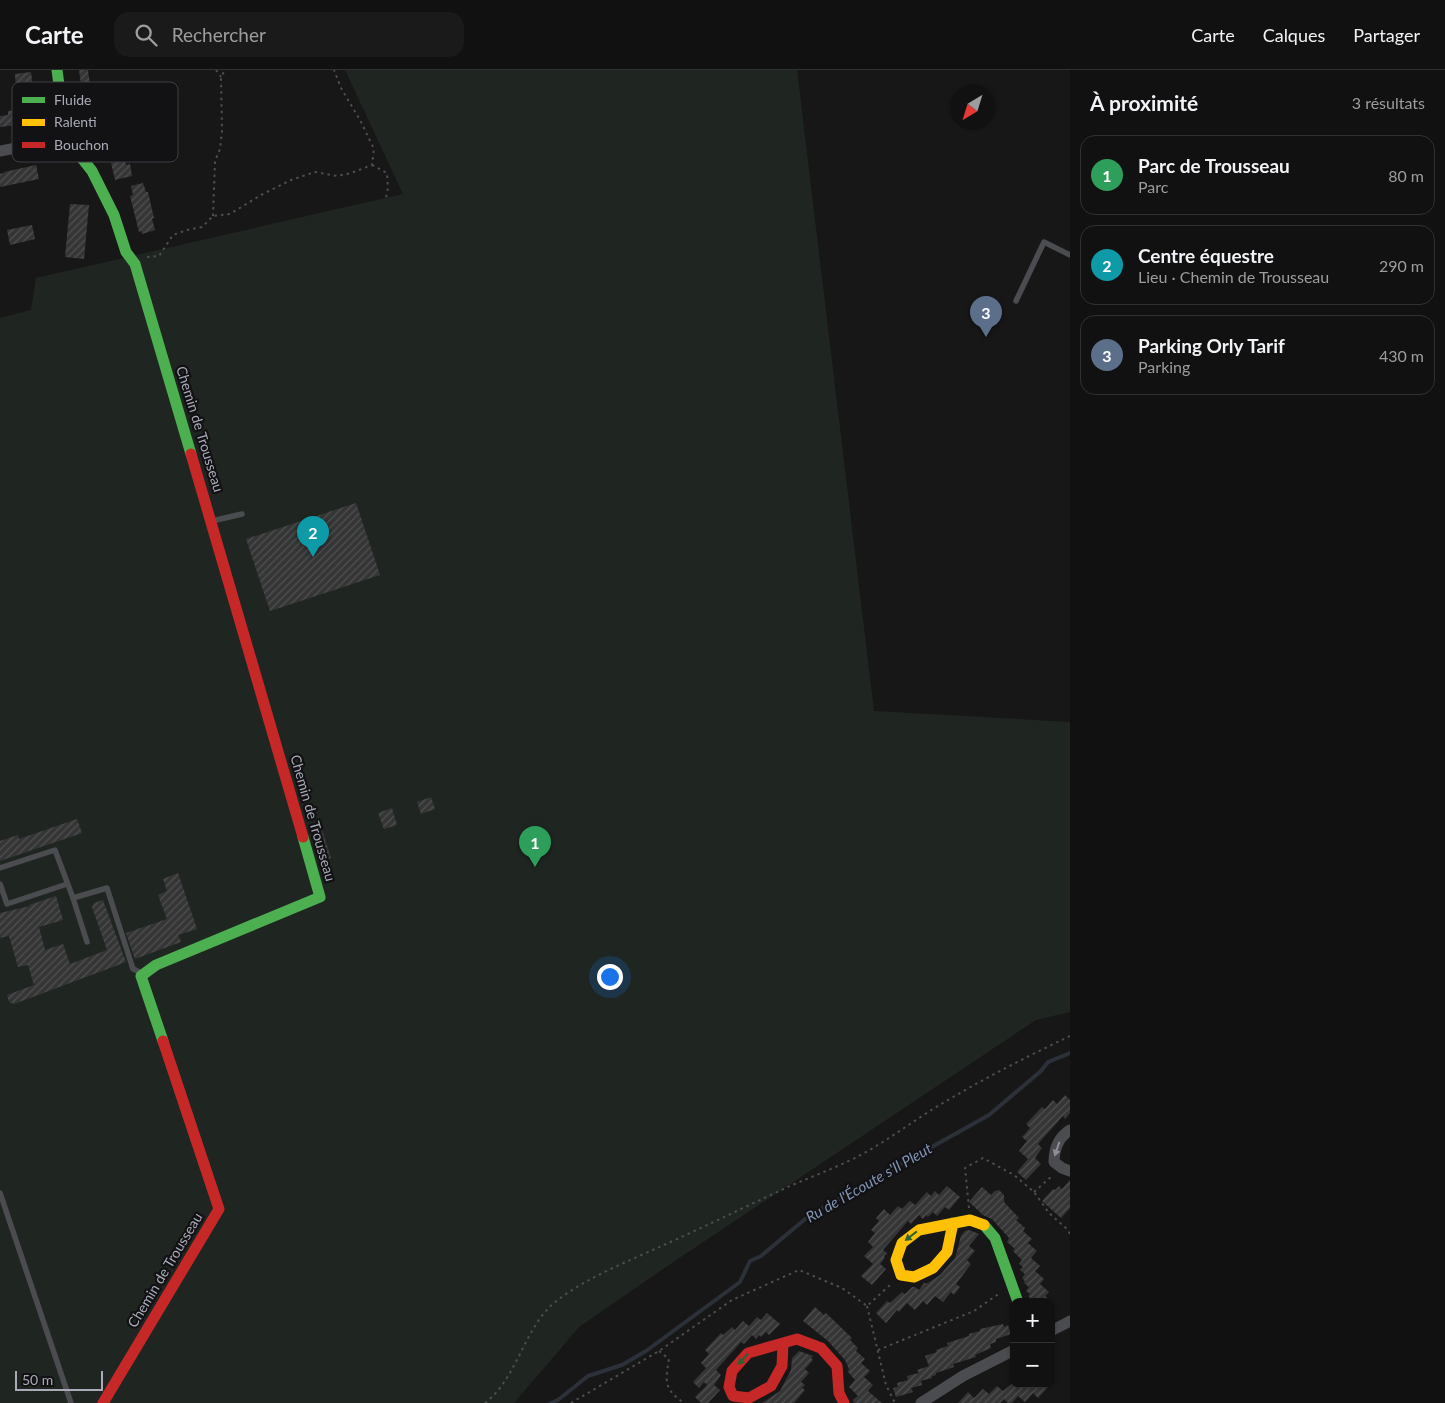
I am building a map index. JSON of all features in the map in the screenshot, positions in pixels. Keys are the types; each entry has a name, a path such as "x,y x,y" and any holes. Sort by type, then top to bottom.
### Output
{"street":[{"name":"Chemin de Trousseau","path":"85,162 92,171 114,215 126,252 135,264 320,897 156,965 141,976 219,1209 103,1403"},
{"path":"1066,1169 1054,1162 1054,1152 1059,1142 1070,1130"},
{"path":"953,1223 947,1252 933,1268 914,1277 901,1275 896,1260 902,1244 919,1230 953,1223 970,1220 985,1226 995,1238 1016,1298"},
{"path":"1055,1329 1070,1321"},
{"path":"783,1344 782,1366 771,1386 749,1398 732,1396 728,1387 732,1371 748,1353 797,1340 821,1348 837,1366 839,1393 844,1403"},
{"path":"921,1403 963,1376 1010,1352"}],"lane":[{"path":"1016,301 1044,242 1070,256"},
{"path":"211,521 242,514"},
{"path":"0,868 55,850 87,942"},
{"path":"0,884 7,904 67,884"},
{"path":"73,898 107,888 133,969 144,974"},
{"path":"0,1193 71,1403"}],"path":[{"path":"216,70 221,77"},
{"path":"213,216 214,161 220,149 222,131 221,77 225,70"},
{"path":"334,70 340,88 360,120 374,149 372,165"},
{"path":"372,165 387,173 388,188 386,198"},
{"path":"126,252 148,258 159,256 173,235 202,226 213,216 230,214 261,195 292,180 315,172 338,176 351,174 372,165"},
{"path":"485,1403 495,1393 510,1371 544,1312 580,1285 868,1151 967,1090 1070,1036"},
{"path":"970,1220 965,1168 983,1158 1014,1175 1034,1192 1049,1213 1070,1234"},
{"path":"1034,1192 1066,1169"},
{"path":"571,1403 659,1351 732,1300 799,1270 842,1288 867,1306 886,1384 895,1403"},
{"path":"867,1306 901,1275"},
{"path":"878,1350 974,1311 1011,1285"},
{"path":"659,1351 669,1359 665,1380 674,1396 684,1403"}],"shaded area":[{"path":"345,70 797,70 874,711 1070,722 1070,1012 1036,1020 579,1327 514,1403 0,1403 0,318 31,310 36,278 403,194"}],"building":[{"path":"79,70 88,70 90,82 81,82"},
{"path":"31,72 32,82 16,82 15,74"},
{"path":"8,111 12,111 12,126 0,127 0,116 8,115"},
{"path":"125,162 126,165 130,164 132,176 115,180 111,163"},
{"path":"36,165 39,179 0,187 0,174"},
{"path":"143,183 146,192 148,192 155,230 142,234 141,231 139,232 130,196 133,195 131,186"},
{"path":"70,204 89,205 84,259 65,257"},
{"path":"32,225 35,239 10,245 7,230"},
{"path":"356,503 380,575 270,611 246,539"},
{"path":"431,797 435,809 421,814 417,802"},
{"path":"392,808 397,825 384,829 378,813"},
{"path":"77,819 82,833 0,861 0,841 18,835 19,839"},
{"path":"321,827 331,858 323,861 313,830"},
{"path":"178,873 197,929 178,935 181,942 135,959 126,933 167,919 158,895 167,891 163,879"},
{"path":"56,896 63,920 39,927 45,950 63,944 70,964 107,950 92,907 94,903 103,900 126,962 14,1004 9,1002 7,995 34,985 28,965 18,967 9,936 0,938 0,913 30,906"},
{"path":"1065,1095 1070,1100 1070,1113 1065,1119 1063,1116 1038,1144 1042,1148 1035,1158 1041,1164 1026,1180 1017,1172 1028,1159 1019,1151 1027,1141 1022,1137 1030,1128 1026,1124 1042,1107 1045,1109 1053,1100 1057,1104"},
{"path":"1070,1180 1070,1208 1061,1218 1042,1201 1053,1189 1055,1190 1059,1186 1062,1189"},
{"path":"947,1186 960,1197 949,1210 945,1207 937,1216 933,1212 928,1217 926,1215 923,1219 919,1215 911,1224 908,1221 883,1250 887,1253 880,1264 886,1269 872,1285 861,1276 873,1264 864,1256 873,1247 868,1242 875,1233 871,1230 879,1221 876,1218 884,1209 890,1215 898,1206 902,1209 910,1201 915,1205 927,1192 931,1196 935,1191 939,1195"},
{"path":"982,1187 991,1195 999,1190 1004,1195 1004,1202 1019,1218 1016,1220 1025,1228 1023,1231 1032,1239 1028,1243 1037,1251 1031,1258 1040,1266 1035,1271 1044,1279 1040,1284 1049,1292 1045,1296 1047,1298 1030,1298 1028,1296 1030,1294 1026,1291 1029,1287 1024,1283 1025,1281 1022,1278 1025,1274 1020,1270 1023,1267 1019,1264 1022,1260 1013,1251 1015,1249 1007,1242 1009,1238 992,1219 983,1215 969,1202"},
{"path":"969,1230 979,1234 969,1246 975,1251 967,1260 971,1264 956,1284 960,1287 954,1295 951,1292 943,1302 935,1296 927,1305 923,1301 915,1310 907,1303 899,1312 897,1310 886,1323 876,1313 887,1301 890,1303 902,1292 905,1294 912,1287 919,1290 924,1283 928,1283 940,1275 955,1258 961,1236 965,1231"},
{"path":"815,1307 824,1315 826,1313 852,1338 850,1340 858,1348 856,1351 865,1359 861,1363 870,1371 864,1377 873,1385 868,1391 882,1403 854,1403 853,1400 858,1396 849,1387 855,1380 848,1372 849,1369 845,1360 828,1341 803,1321"},
{"path":"767,1313 780,1324 769,1335 766,1332 761,1337 759,1335 756,1339 752,1335 744,1344 741,1342 716,1370 721,1375 714,1385 720,1390 708,1403 701,1403 695,1397 707,1385 704,1382 699,1388 693,1382 706,1368 701,1363 709,1354 705,1350 721,1333 723,1335 732,1327 735,1330 743,1321 749,1326 757,1317 761,1320"},
{"path":"1003,1324 1004,1327 1008,1325 1010,1334 996,1339 996,1342 990,1344 991,1348 975,1355 976,1357 953,1364 954,1367 936,1373 932,1378 921,1381 922,1385 911,1388 913,1392 896,1397 893,1388 898,1387 897,1383 908,1380 907,1376 919,1373 917,1370 929,1366 925,1356 948,1346 947,1343 969,1336 969,1334 980,1331 980,1329"},
{"path":"799,1351 813,1356 811,1358 813,1360 805,1369 809,1373 801,1382 805,1385 802,1388 805,1390 794,1403 762,1403 780,1391 791,1370 792,1358"},
{"path":"997,1386 1003,1391 1010,1386 1010,1388 1047,1388 1038,1398 1033,1393 1025,1402 1018,1396 1012,1403 1008,1403 1004,1399 1000,1403 958,1403 968,1392 974,1398 983,1389 989,1394"}],"waterway":[{"name":"Ru de l'Écoute s'Il Pleut","path":"551,1403 558,1400 588,1376 622,1365 646,1351 740,1282 750,1261 761,1256 810,1215 989,1115 1041,1071 1048,1062 1070,1053"}],"traffic: fast":[{"path":"57,70 59,82"},
{"path":"85,162 92,171 114,215 126,252 135,264 191,454"},
{"path":"163,1041 141,976 156,965 320,897 303,837"},
{"path":"984,1225 995,1238 1017,1298"}],"traffic: slow":[{"path":"953,1223 947,1252 933,1268 914,1277 901,1275 896,1260 902,1243 919,1230 970,1220 984,1225"}],"traffic: jam":[{"path":"191,454 303,837"},
{"path":"103,1403 219,1209 163,1041"},
{"path":"783,1344 782,1366 771,1386 749,1398 733,1396 729,1387 732,1371 748,1353 797,1339 821,1348 837,1366 839,1393 844,1403"}],"place":[{"name":"Parking Orly Tarif","path":"986,337"},
{"name":"Centre équestre","path":"313,557"},
{"name":"Parc de Trousseau","path":"535,867"}]}
